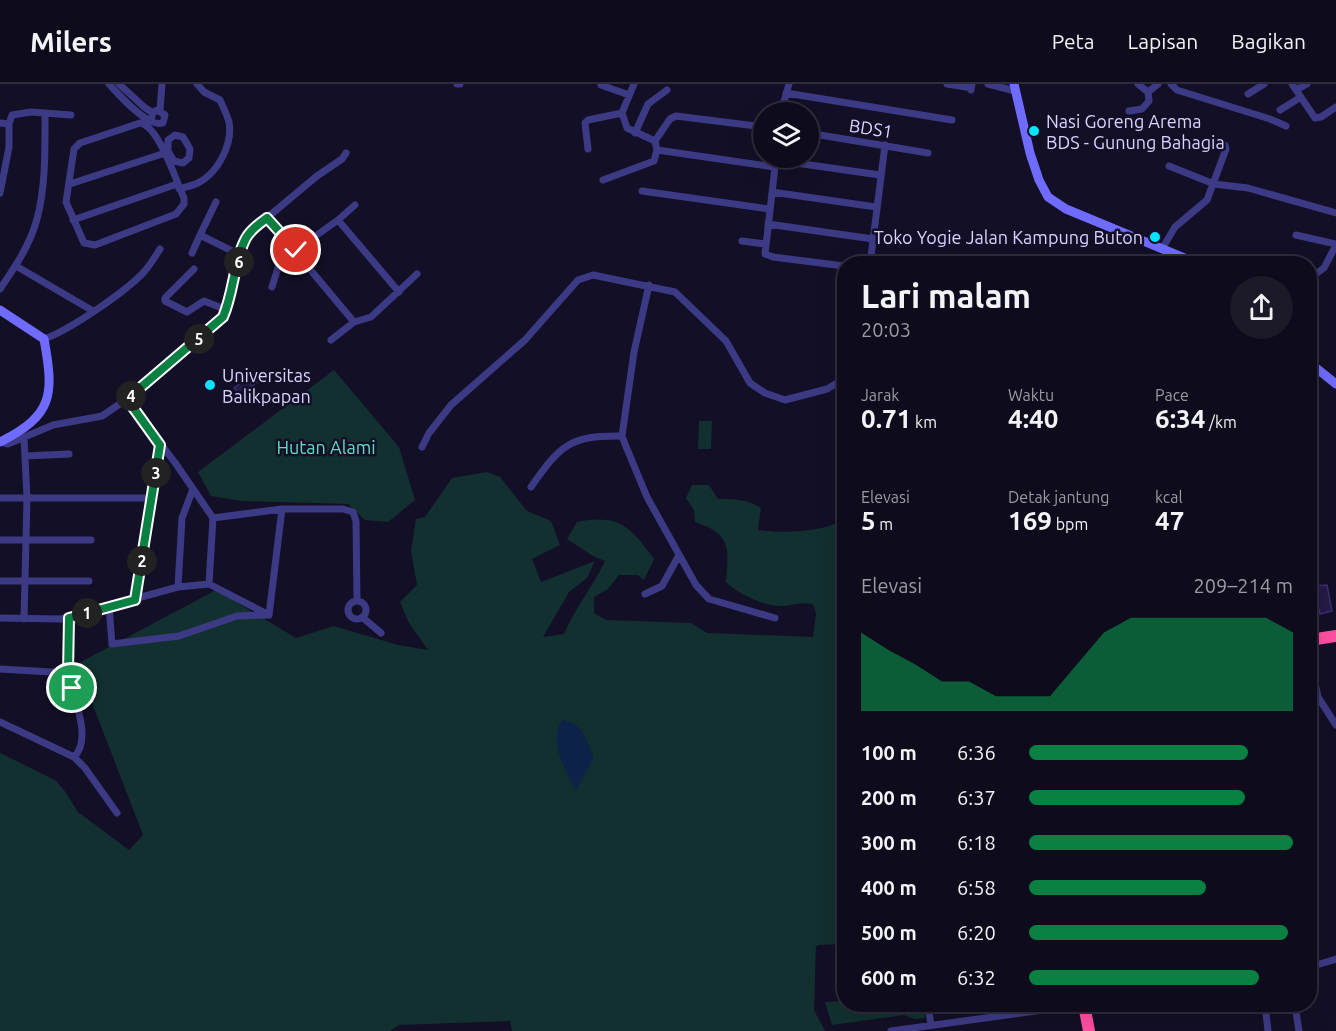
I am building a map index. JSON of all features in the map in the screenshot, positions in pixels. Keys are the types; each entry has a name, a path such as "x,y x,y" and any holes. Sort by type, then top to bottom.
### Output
{"highway":[{"path":"1317,632 1336,629"},
{"path":"1317,639 1336,636"},
{"path":"1080,1012 1084,1031"},
{"path":"1085,1012 1089,1031"}],"street":[{"path":"109,84 135,111 165,116 162,124"},
{"path":"119,84 154,114"},
{"path":"162,84 154,114 156,125 162,124"},
{"path":"73,220 178,186 197,183 209,176 219,163 230,135 229,121 220,100 204,92 197,84"},
{"path":"634,84 622,113 627,128 655,141"},
{"path":"784,102 789,84"},
{"path":"947,84 970,87"},
{"path":"988,84 1015,87 1030,153 1048,197 1066,208 1179,256"},
{"path":"1129,111 1142,109 1149,101 1148,92 1138,84"},
{"path":"1148,92 1158,84"},
{"path":"1171,84 1177,90 1286,126"},
{"path":"1248,94 1264,84"},
{"path":"1307,84 1294,87 1315,118 1321,117 1336,107"},
{"path":"601,85 629,95"},
{"path":"635,133 648,104 667,90"},
{"path":"786,93 952,120"},
{"path":"1280,110 1301,97"},
{"path":"0,289 16,266 37,218 44,158 45,113"},
{"path":"588,149 585,123 588,120 622,113"},
{"path":"0,193 9,147 10,118 14,114 71,115"},
{"path":"603,180 654,161 657,150 655,141 670,119 676,116 753,126"},
{"path":"0,123 9,124"},
{"path":"140,123 146,124 151,129 165,153 178,186 184,198 176,214 95,245 84,243 66,201 74,149 77,144 140,123"},
{"path":"162,124 172,136"},
{"name":"BDS1","path":"819,135 928,153"},
{"path":"1162,249 1175,227 1207,200 1226,149 1225,145 1212,141"},
{"path":"871,256 885,145"},
{"path":"657,150 753,159"},
{"path":"70,184 165,153"},
{"path":"0,442 8,444 52,425 97,418 127,399 218,323 226,309 247,236 342,159 346,153"},
{"path":"1169,166 1213,184 1248,188 1336,213"},
{"path":"819,167 880,175"},
{"path":"774,168 765,254 837,265"},
{"path":"642,191 769,209"},
{"path":"772,192 876,207"},
{"path":"192,253 216,202"},
{"path":"296,250 355,205"},
{"path":"267,218 354,322"},
{"path":"338,219 399,292"},
{"path":"768,224 873,240"},
{"path":"200,235 240,255"},
{"path":"1296,235 1336,244 1324,268 1317,273"},
{"path":"272,287 286,239"},
{"path":"742,241 765,244"},
{"path":"44,339 59,333 132,283 144,272 160,249"},
{"path":"16,266 93,311"},
{"path":"194,269 165,300 187,312 204,301 226,309"},
{"path":"331,340 354,322 371,317 417,274"},
{"path":"422,447 445,411 525,340 578,280 593,275 675,292 726,341 750,383 765,393 785,400 827,389 837,383"},
{"path":"649,285 634,352 622,435 643,488 696,585 709,599 775,618"},
{"path":"0,310 44,339 49,363 48,401 38,416 0,442"},
{"path":"1317,369 1336,384"},
{"path":"127,399 213,518 209,584"},
{"path":"531,487 550,460 564,446 580,439 599,435 622,435"},
{"path":"24,437 27,498 24,619"},
{"path":"135,600 160,445"},
{"path":"25,456 69,454"},
{"path":"178,587 182,519 193,489"},
{"path":"0,498 152,498"},
{"path":"213,518 282,509 343,509 353,512 356,521 357,601"},
{"path":"269,615 282,509"},
{"path":"0,540 91,540"},
{"path":"645,594 662,586 679,555"},
{"path":"0,581 89,581"},
{"path":"0,618 69,618 178,587 209,584 269,615"},
{"path":"357,601 350,604 348,612 354,618 362,617 381,633"},
{"path":"357,601 366,607 362,617"},
{"path":"109,606 112,644 179,636 237,616 269,615"},
{"path":"69,618 68,673 77,704 82,734 79,752 74,757"},
{"path":"0,669 68,673"},
{"path":"1317,692 1336,725"},
{"path":"0,722 74,757 117,813"},
{"path":"1317,966 1336,959"},
{"path":"929,1012 931,1025"},
{"path":"891,1031 1027,1012"},
{"path":"1266,1012 1268,1031"},
{"path":"1296,1012 1299,1031"}],"green space":[{"name":"Hutan Alami","path":"334,370 399,447 415,500 388,522 365,520 348,504 241,501 211,496 198,472"},
{"path":"699,421 712,421 711,449 698,449"},
{"path":"487,472 500,477 527,511 551,521 560,545 532,559 541,582 595,561 587,578 569,592 543,637 564,634 605,561 567,539 577,522 604,520 614,521 630,531 654,559 644,580 638,575 619,575 608,589 594,597 594,613 606,620 691,623 707,633 813,637 816,614 813,604 777,606 761,602 744,595 726,582 725,543 715,532 695,522 694,510 686,498 692,485 709,485 718,499 740,500 756,505 761,508 758,530 802,531 837,523 837,944 816,947 814,1010 825,1031 512,1031 510,1021 399,1025 390,1031 0,1031 0,753 55,780 78,812 129,850 143,835 77,664 216,590 296,638 334,626 398,645 428,650 409,623 400,602 417,585 411,551 416,519 425,517 452,478"},
{"path":"837,1001 837,1012 925,1012 925,1018 914,1019 904,1015 832,1025 825,1002"}],"water":[{"path":"562,720 579,729 594,757 576,791 557,747 558,729"}],"building":[{"path":"255,372 261,379 241,395 234,388"},
{"path":"1327,585 1332,611 1320,614 1317,586"}],"place":[{"name":"Nasi Goreng Arema BDS - Gunung Bahagia","path":"1034,131"},
{"name":"Toko Yogie Jalan Kampung Buton","path":"1155,237"},
{"name":"Universitas Balikpapan","path":"210,385"}],"route":[{"path":"72,688 68,673 69,618 135,600 160,445 127,399 223,317 231,299 244,242 256,226 267,218 296,250"}]}
